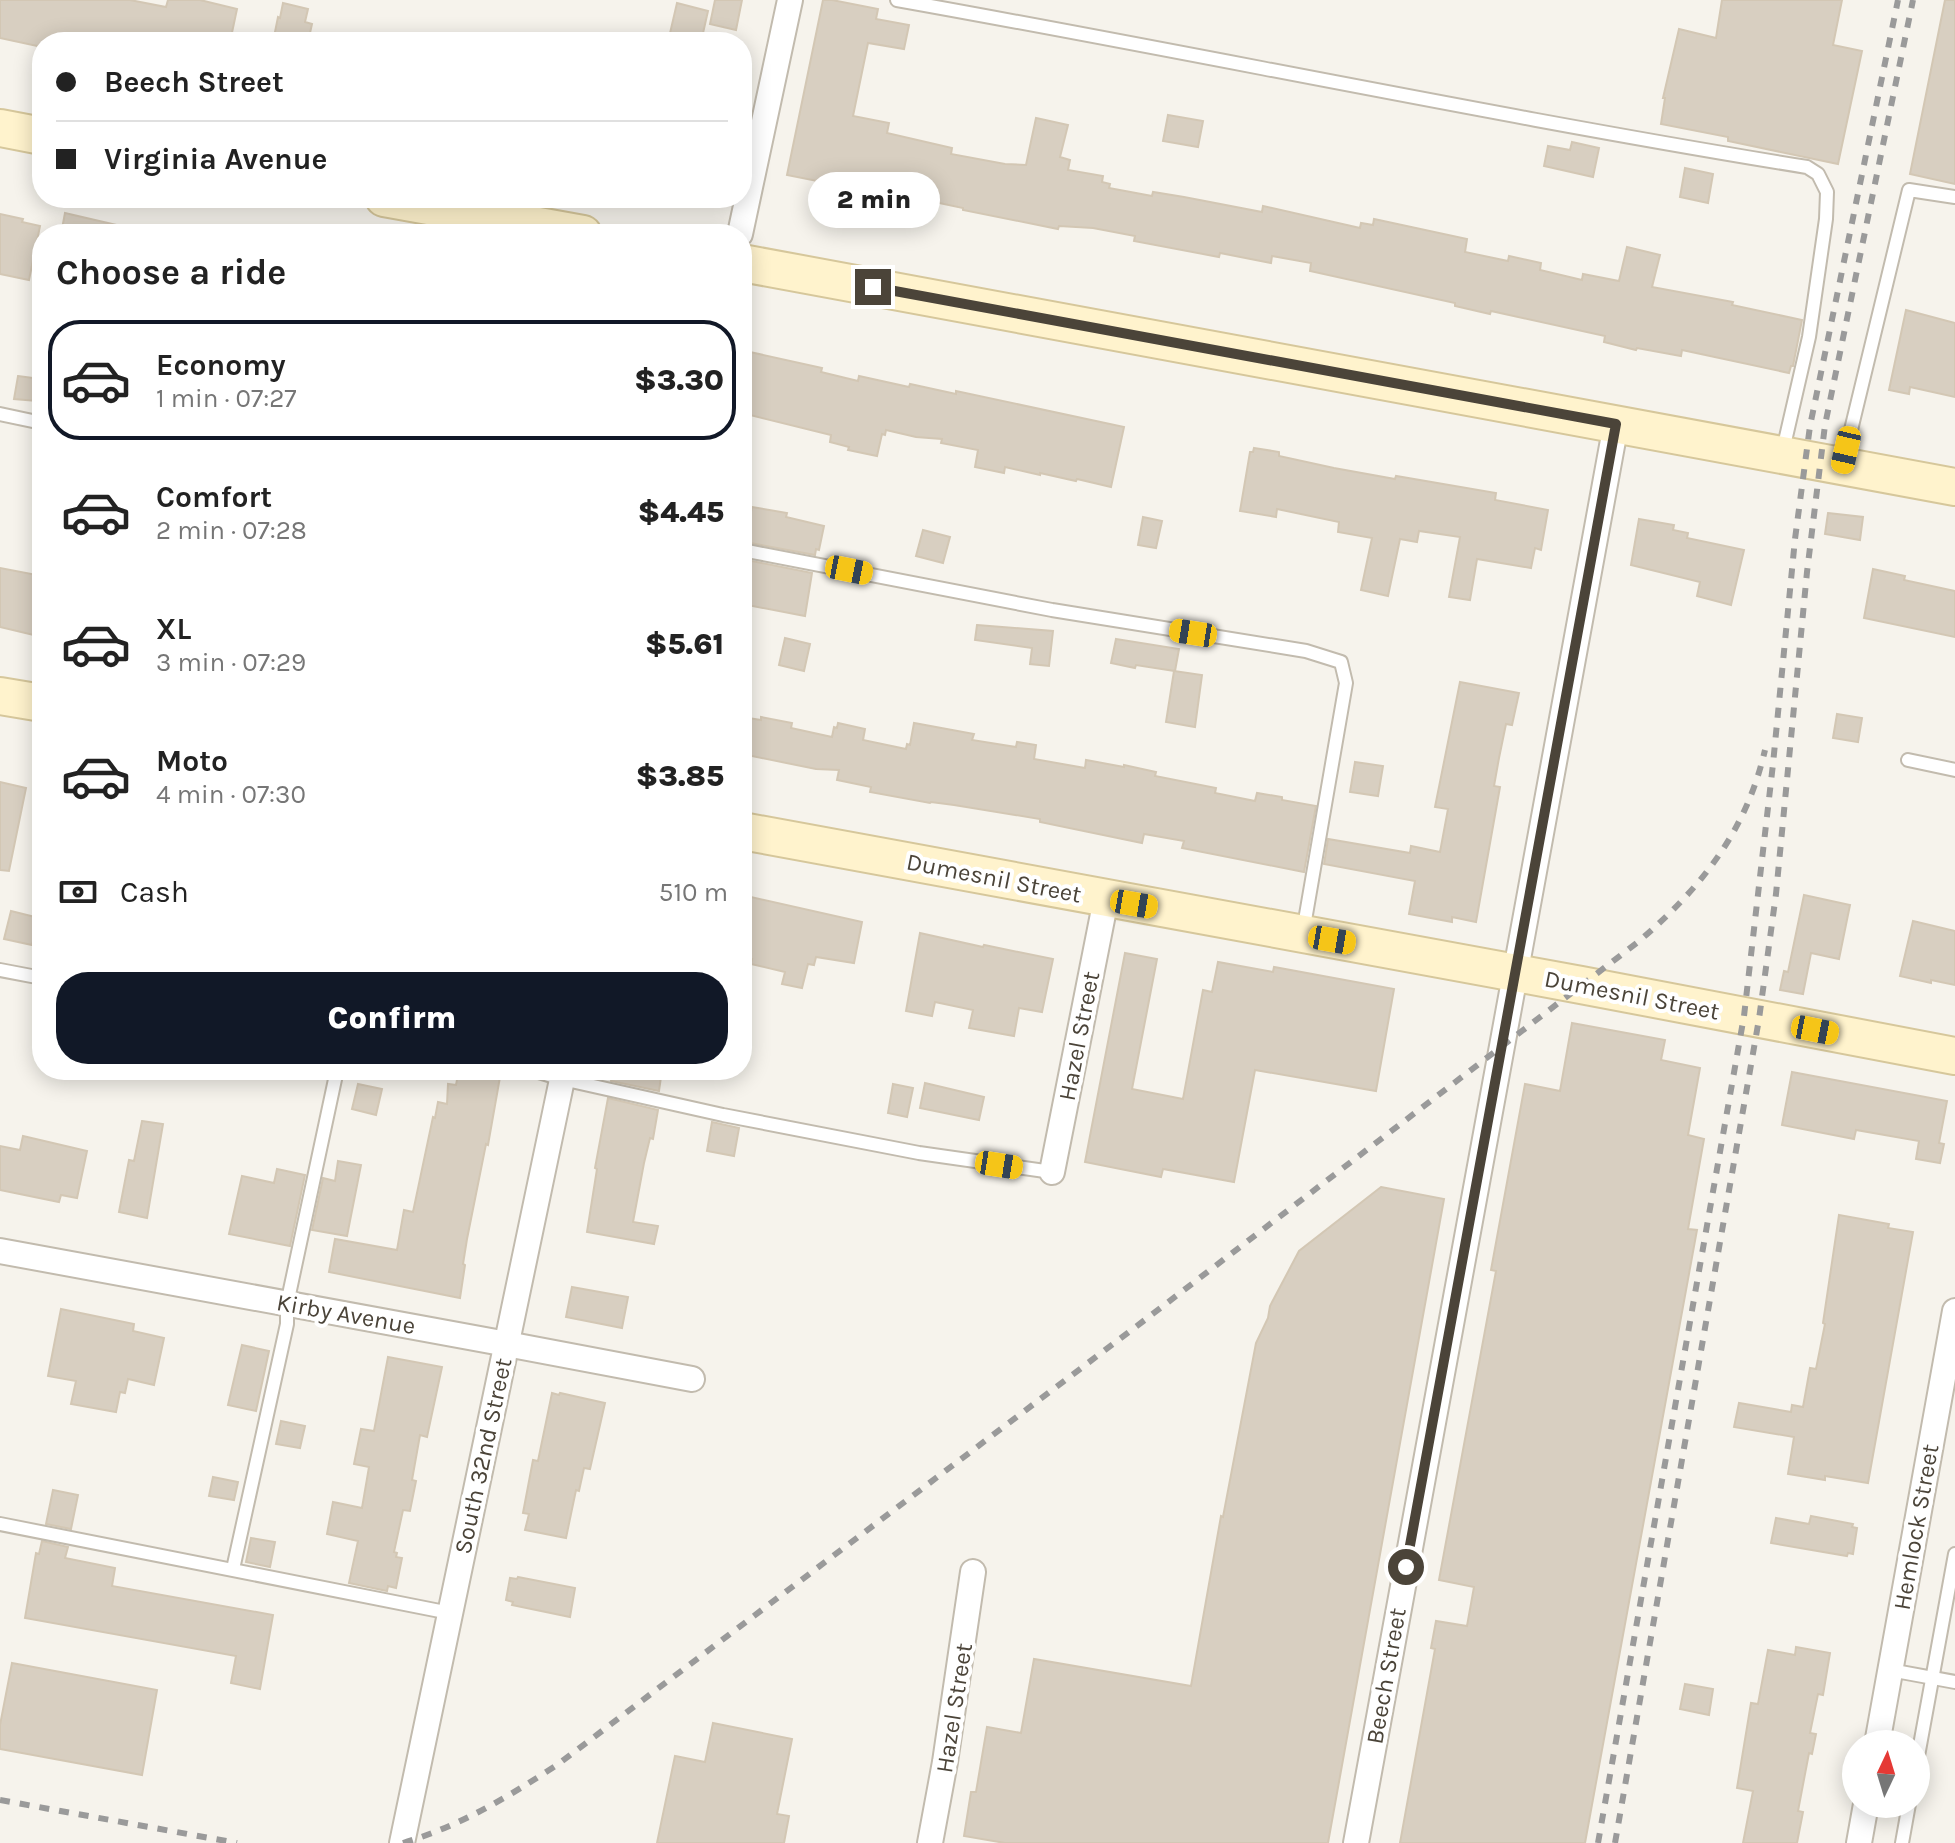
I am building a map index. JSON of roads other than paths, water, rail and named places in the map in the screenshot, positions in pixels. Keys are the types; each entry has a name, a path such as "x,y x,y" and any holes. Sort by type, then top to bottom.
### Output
{"main road":[{"path":"0,128 32,134"},
{"path":"439,208 528,224"},
{"path":"752,265 1955,487"},
{"path":"0,696 32,701"},
{"name":"Dumesnil Street","path":"752,833 1955,1056"}],"street":[{"path":"752,178 790,0"},
{"name":"Beech Street","path":"1356,1843 1616,424"},
{"name":"Hazel Street","path":"1052,1172 1106,899"},
{"name":"South 32nd Street","path":"402,1843 562,1080"},
{"name":"Kirby Avenue","path":"0,1251 692,1379"},
{"name":"Hemlock Street","path":"1879,1730 1955,1311"},
{"name":"Hazel Street","path":"930,1843 948,1747 973,1572"},
{"path":"1859,1843 1863,1818"}],"lane":[{"path":"897,0 1807,167 1818,174 1827,192 1826,219 1809,337 1782,455"},
{"path":"1842,467 1909,190 1955,197"},
{"path":"0,414 32,421"},
{"path":"752,552 1052,610 1306,651 1341,662 1346,683 1302,935"},
{"path":"1908,760 1955,770"},
{"path":"0,970 32,976"},
{"path":"233,1569 287,1324 287,1304 335,1080"},
{"path":"586,1080 723,1115 904,1150 1052,1172"},
{"path":"0,1524 450,1613"},
{"path":"1923,1730 1955,1554"},
{"path":"1890,1670 1955,1682"},
{"path":"1902,1843 1906,1818"}],"railway":[{"path":"1598,1843 1744,1016 1810,426 1898,0"},
{"path":"1615,1843 1759,1019 1776,894 1807,572 1825,425 1913,0"},
{"path":"403,1843 483,1810 557,1765 1638,942 1682,901 1718,856 1746,807 1765,750"},
{"path":"0,1800 237,1843"}]}
